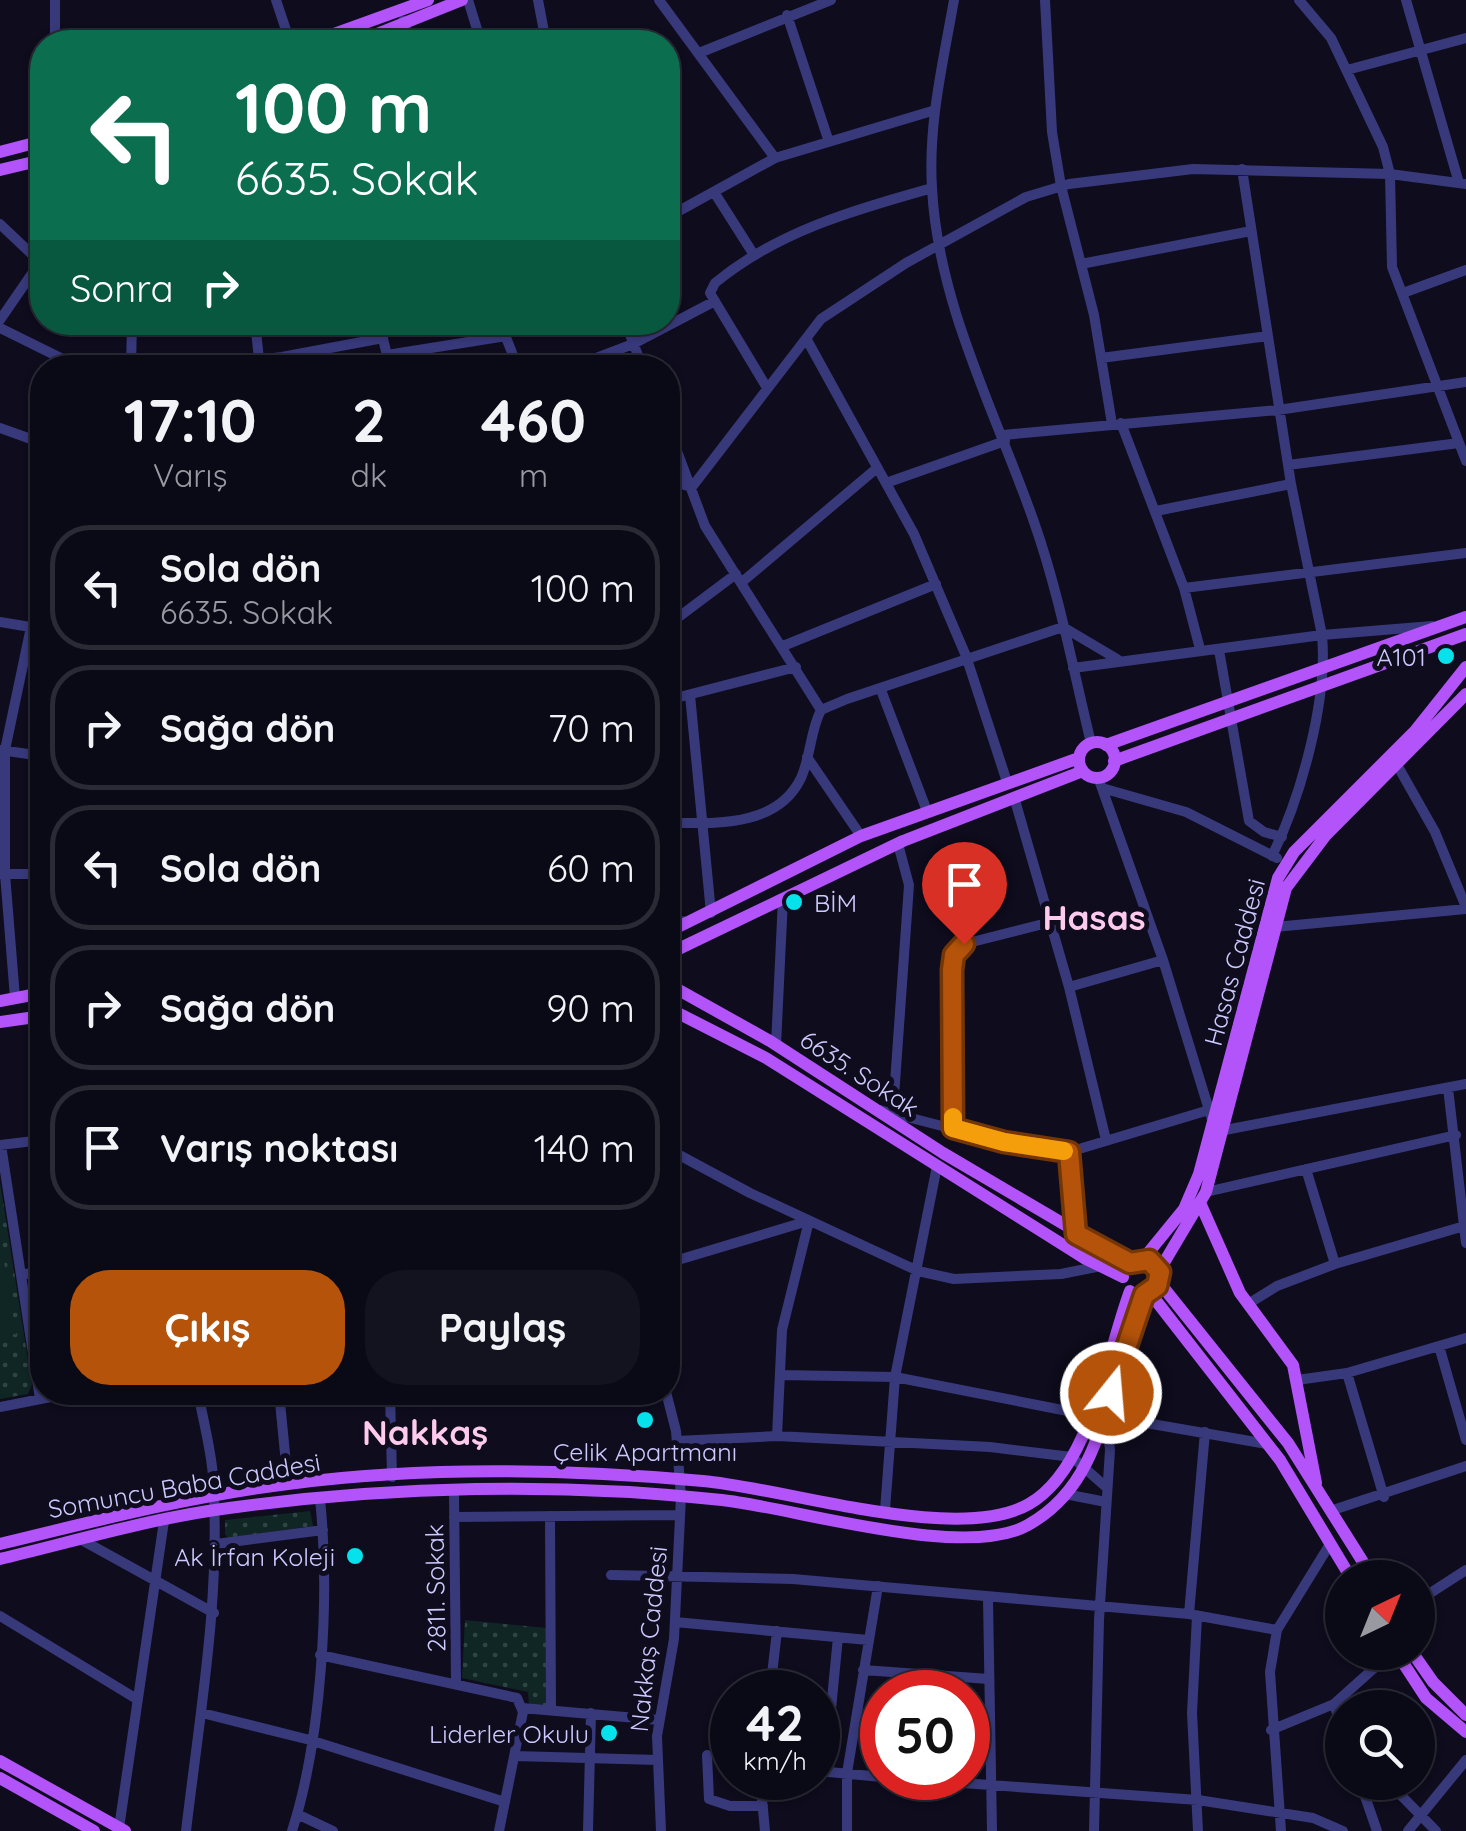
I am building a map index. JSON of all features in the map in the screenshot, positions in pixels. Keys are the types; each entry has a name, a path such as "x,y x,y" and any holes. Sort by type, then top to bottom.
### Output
{"main road":[{"path":"345,30 428,0"},
{"path":"383,30 465,0"},
{"path":"0,152 30,144"},
{"path":"0,170 30,163"},
{"path":"680,948 898,844 1081,764 1091,743 1106,745 1466,618"},
{"path":"1081,764 1100,783 1114,761 1466,634"},
{"name":"Hasas Caddesi","path":"1160,1277 1204,1198 1269,907 1286,863 1319,824 1415,731 1466,667"},
{"name":"Hasas Caddesi","path":"1144,1258 1184,1209 1220,1128 1286,888 1300,866 1466,694"},
{"path":"1106,745 1114,761"},
{"path":"680,927 861,836 1006,782 1081,764"},
{"name":"6635. Sokak","path":"680,991 776,1045 1076,1234 1130,1263"},
{"path":"0,1001 30,996"},
{"name":"6635. Sokak","path":"680,1014 766,1058 1123,1277"},
{"path":"0,1022 30,1018"},
{"path":"1204,1198 1222,1259 1248,1304 1293,1365 1318,1496"},
{"path":"1340,1560 1268,1444 1147,1294 1130,1290 1123,1277 1130,1263 1144,1258 1160,1277 1288,1442 1361,1560"},
{"path":"1147,1294 1160,1277"},
{"name":"Somuncu Baba Caddesi","path":"0,1559 164,1521 288,1484 392,1477 610,1474 680,1479 951,1520 1004,1514 1049,1490 1072,1457 1130,1290"},
{"name":"Somuncu Baba Caddesi","path":"0,1544 214,1504 573,1490 681,1497 959,1538 993,1537 1025,1527 1065,1494 1086,1468 1106,1416 1116,1370 1147,1294"},
{"path":"1407,1670 1426,1698 1466,1732"},
{"path":"1424,1670 1465,1711"},
{"path":"0,1762 122,1829"},
{"path":"0,1778 94,1831"}],"street":[{"path":"55,0 55,30"},
{"path":"276,0 286,30"},
{"path":"465,0 476,30"},
{"path":"538,0 544,30"},
{"path":"659,0 775,158"},
{"path":"698,53 787,14 831,0"},
{"path":"954,0 932,111 932,188 938,248 952,304 1050,573 1091,743"},
{"path":"1045,0 1052,132 1061,186 1116,424 1156,511 1184,588 1200,650"},
{"path":"1299,0 1330,38 1384,147 1390,174 1390,252 1466,461"},
{"path":"692,487 821,319 906,263 1026,197 1061,186 1194,169 1390,174 1463,184 1406,0"},
{"path":"787,14 828,140"},
{"path":"403,21 407,30"},
{"path":"1347,70 1466,38"},
{"path":"680,211 775,158 932,111"},
{"path":"1242,168 1278,410 1325,668 1325,684 1282,837 1272,856"},
{"path":"768,388 710,293 715,283 754,255 838,215 932,188"},
{"path":"714,192 754,255"},
{"path":"0,224 30,250"},
{"path":"1081,264 1251,231"},
{"path":"1403,292 1466,270"},
{"path":"0,320 30,276"},
{"path":"680,320 716,301"},
{"path":"0,328 55,355"},
{"path":"381,335 386,355"},
{"path":"630,335 638,355"},
{"path":"605,355 651,335"},
{"path":"420,355 506,336 513,355"},
{"path":"1101,358 1268,336"},
{"path":"283,355 382,338"},
{"path":"808,340 936,584 966,656 1006,782"},
{"path":"886,483 1004,438 1278,410 1466,382"},
{"path":"0,428 30,439"},
{"path":"1288,466 1459,443"},
{"path":"680,457 704,526 821,710 800,780 783,802 733,823 680,823"},
{"path":"680,617 739,578 877,468"},
{"path":"680,484 692,487"},
{"path":"1156,511 1291,484"},
{"path":"1184,588 1466,553"},
{"path":"783,646 936,584"},
{"path":"0,622 30,627"},
{"path":"1073,668 1117,659 1444,625"},
{"path":"821,710 966,656 1063,627 1117,659"},
{"path":"1219,650 1248,821 1264,832 1282,837"},
{"path":"15,998 2,874 2,750 30,652"},
{"path":"680,697 796,666"},
{"path":"881,690 928,810"},
{"path":"690,694 710,912"},
{"path":"1450,711 1460,708 1466,712"},
{"path":"2,750 30,754"},
{"path":"807,757 861,836"},
{"path":"1275,927 1466,908 1435,832 1396,763"},
{"path":"1100,783 1186,812 1286,863"},
{"path":"1100,783 1163,960 1209,1110 1220,1128 1466,1084"},
{"path":"1014,796 1069,987 1106,1140"},
{"path":"893,1111 909,884 898,844"},
{"path":"2,874 30,874"},
{"path":"776,1045 783,899"},
{"path":"680,921 691,922"},
{"path":"953,1128 954,955 964,944 1050,922"},
{"path":"1069,987 1163,960"},
{"path":"1448,1088 1456,1135 1461,1227 1466,1243"},
{"path":"874,1109 1004,1142 1069,1152 1209,1110"},
{"path":"1204,1198 1456,1135"},
{"path":"30,1141 1,1145 30,1334"},
{"path":"1069,1152 1076,1234"},
{"path":"680,1155 918,1270 954,1279 1061,1274 1101,1266"},
{"path":"885,1510 887,1442 895,1376 937,1166"},
{"path":"1306,1170 1335,1264"},
{"path":"680,1260 810,1220"},
{"path":"777,1436 782,1330 810,1220"},
{"path":"1248,1304 1277,1286 1335,1264 1461,1227"},
{"path":"21,1275 30,1273"},
{"path":"1296,1380 1347,1374 1466,1338"},
{"path":"1439,1346 1466,1440"},
{"path":"780,1374 895,1376 1088,1415"},
{"path":"1347,1374 1384,1496"},
{"path":"0,1407 30,1401"},
{"path":"186,1831 214,1613 213,1475 200,1405"},
{"path":"280,1405 288,1484"},
{"path":"390,1405 392,1477"},
{"name":"Nakkaş Caddesi","path":"661,1831 659,1720 675,1622 681,1497 677,1441 669,1405"},
{"path":"1094,1831 1100,1605 1110,1450 1106,1416 1268,1444"},
{"path":"1198,1831 1192,1713 1193,1615 1206,1432"},
{"path":"677,1441 777,1436 990,1446 1072,1457 1106,1487"},
{"path":"1330,1511 1466,1466"},
{"name":"2811. Sokak","path":"454,1493 456,1683"},
{"path":"1065,1494 1106,1502"},
{"path":"292,1831 310,1740 327,1596 320,1499"},
{"path":"454,1517 680,1515"},
{"path":"550,1516 551,1709"},
{"path":"122,1829 135,1698 164,1521"},
{"path":"216,1544 323,1530"},
{"path":"80,1540 214,1613"},
{"path":"1281,1831 1271,1730 1270,1672 1278,1630 1330,1544"},
{"path":"1435,1590 1466,1570"},
{"path":"611,1575 878,1586 1193,1615 1278,1630"},
{"path":"862,1670 878,1586"},
{"path":"988,1599 989,1670"},
{"path":"0,1616 135,1698"},
{"path":"675,1622 868,1640"},
{"path":"773,1670 777,1632"},
{"path":"834,1670 838,1637"},
{"path":"320,1656 509,1694 522,1708 659,1720"},
{"path":"1350,1690 1373,1670"},
{"path":"847,1831 847,1773 860,1684"},
{"path":"499,1831 522,1708"},
{"path":"1271,1730 1325,1708"},
{"path":"202,1712 310,1740 505,1802"},
{"path":"588,1831 591,1713"},
{"path":"515,1756 591,1755 658,1760"},
{"path":"708,1756 709,1799 730,1806 764,1806"},
{"path":"1408,1831 1466,1760"},
{"path":"840,1772 860,1774"},
{"path":"992,1831 990,1787 1198,1800 1313,1818 1344,1831"},
{"path":"763,1800 765,1831"},
{"path":"1366,1800 1377,1831"},
{"path":"1405,1800 1436,1831"},
{"path":"297,1814 334,1831"}],"green space":[{"path":"0,1182 30,1390 28,1394 0,1399"},
{"path":"0,1237 16,1334 0,1336"},
{"path":"310,1511 313,1526 228,1538 225,1534 225,1520"},
{"path":"465,1620 547,1628 550,1705 529,1705 528,1692 462,1678"}],"slow traffic":[{"path":"953,1117 953,1128 1004,1142 1064,1151"}],"place":[{"name":"A101","path":"1446,656"},
{"name":"BİM","path":"794,902"},
{"name":"Çelik Apartmanı","path":"645,1420"},
{"name":"Ak İrfan Koleji","path":"355,1556"},
{"name":"Liderler Okulu","path":"609,1733"}],"district":[{"name":"Hasas","path":"1094,917"},
{"name":"Nakkaş","path":"425,1432"}],"route":[{"path":"964,944 954,955 952,970 953,1128 1004,1142 1069,1152 1076,1234 1130,1263 1139,1258 1149,1260 1160,1272 1160,1282 1150,1294 1144,1295 1111,1393"}]}
